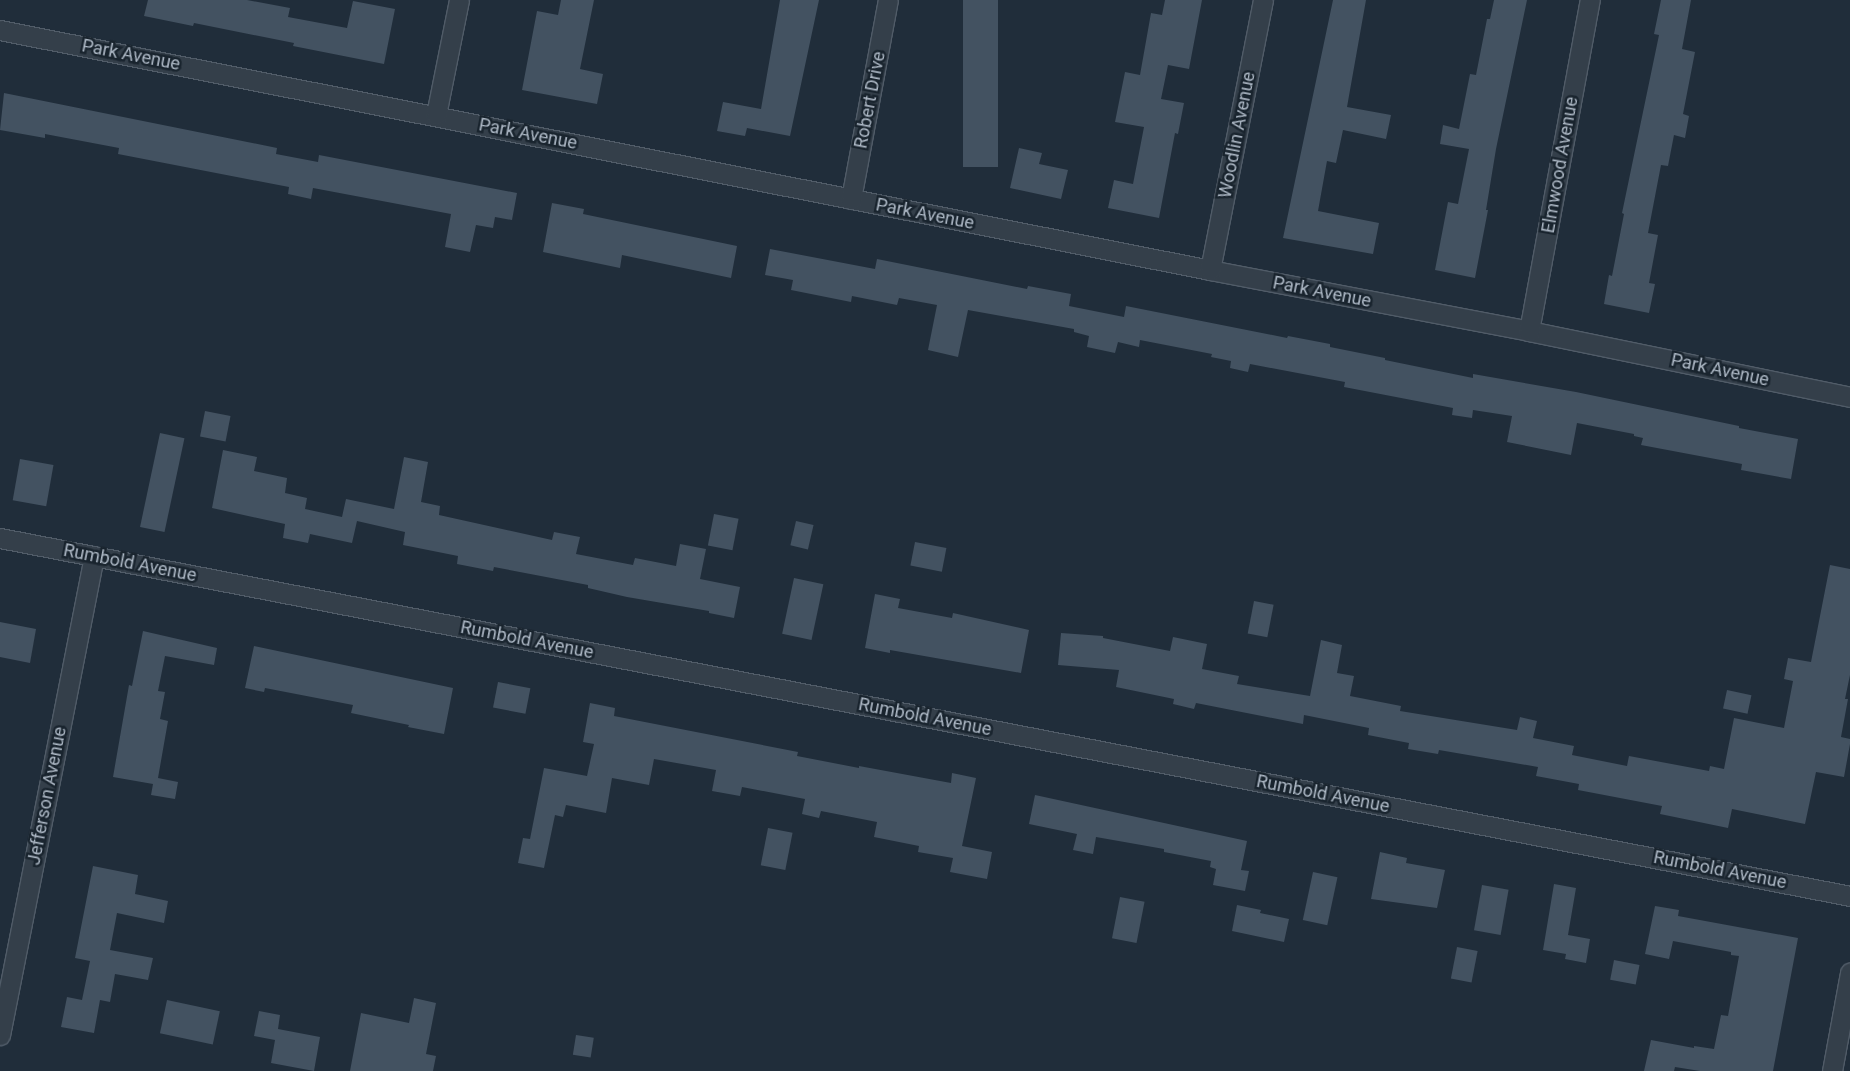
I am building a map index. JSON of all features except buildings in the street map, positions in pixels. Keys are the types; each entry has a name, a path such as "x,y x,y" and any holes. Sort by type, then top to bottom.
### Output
{"street":[{"path":"436,116 459,0"},
{"name":"Robert Drive","path":"852,199 888,0"},
{"name":"Woodlin Avenue","path":"1210,270 1263,0"},
{"name":"Elmwood Avenue","path":"1529,331 1590,0"},
{"name":"Park Avenue","path":"0,30 1850,396"},
{"name":"Rumbold Avenue","path":"0,538 1850,896"},
{"name":"Jefferson Avenue","path":"0,1036 94,556"},
{"path":"1832,1071 1850,973"}]}
